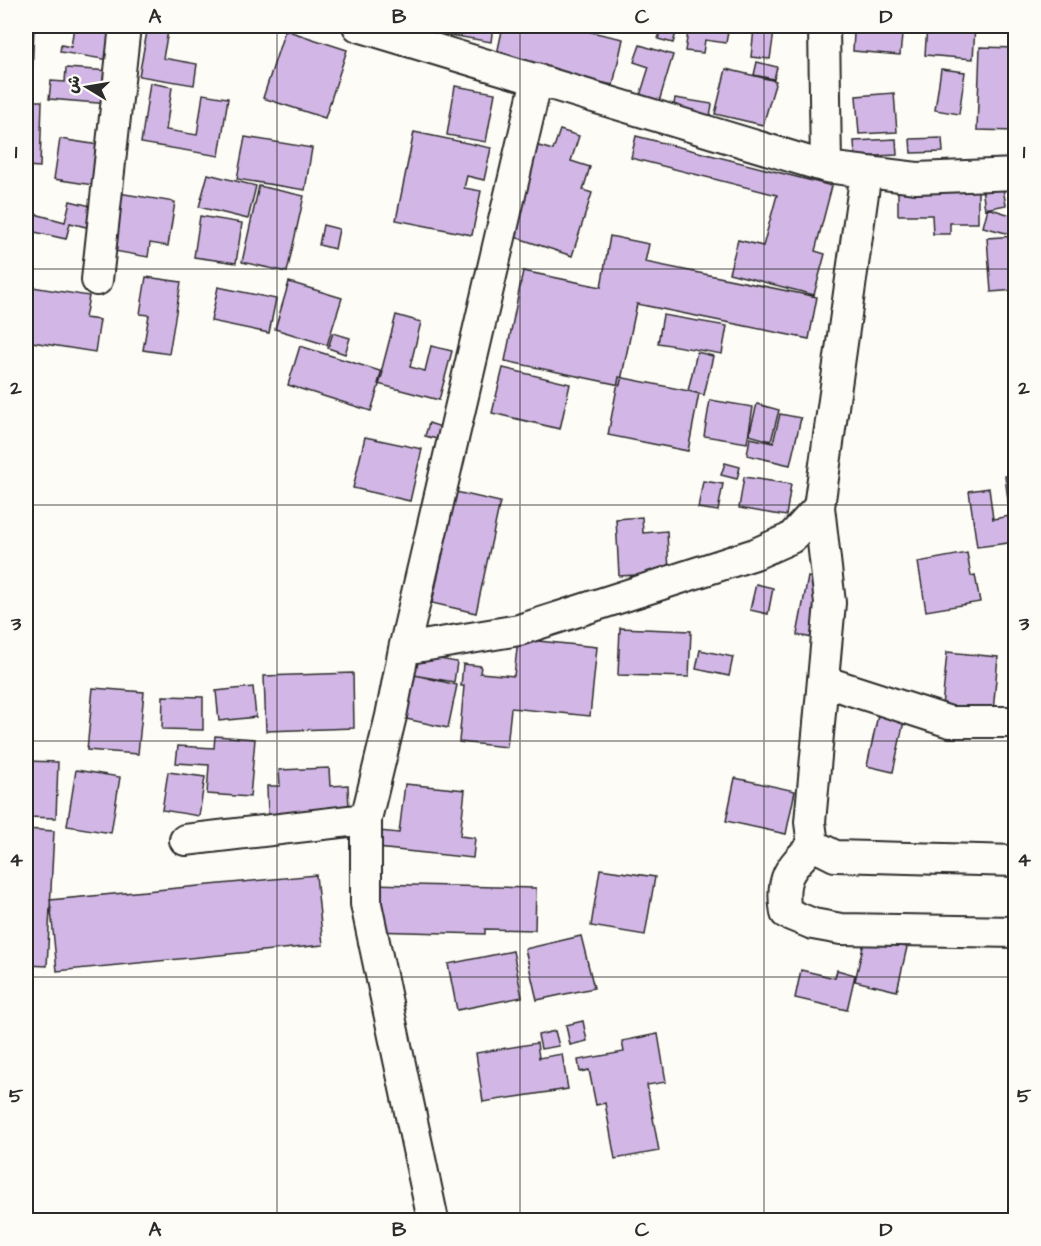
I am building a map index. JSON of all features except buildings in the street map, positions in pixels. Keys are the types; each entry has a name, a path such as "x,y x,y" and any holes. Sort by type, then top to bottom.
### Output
{"street":[{"path":"97,279 125,26"},
{"path":"358,26 826,167 917,178 1016,174"},
{"path":"824,26 826,167"},
{"path":"433,1221 366,904 366,819 537,79"},
{"path":"813,845 810,822 830,603 819,507 866,172"},
{"path":"405,648 519,630 755,554 791,538 819,507"},
{"path":"823,681 950,722 1016,722"},
{"path":"185,840 366,819"},
{"path":"813,845 835,856 1016,861"},
{"path":"813,845 790,868 783,891 786,913 813,924 841,929 1016,932"}]}
